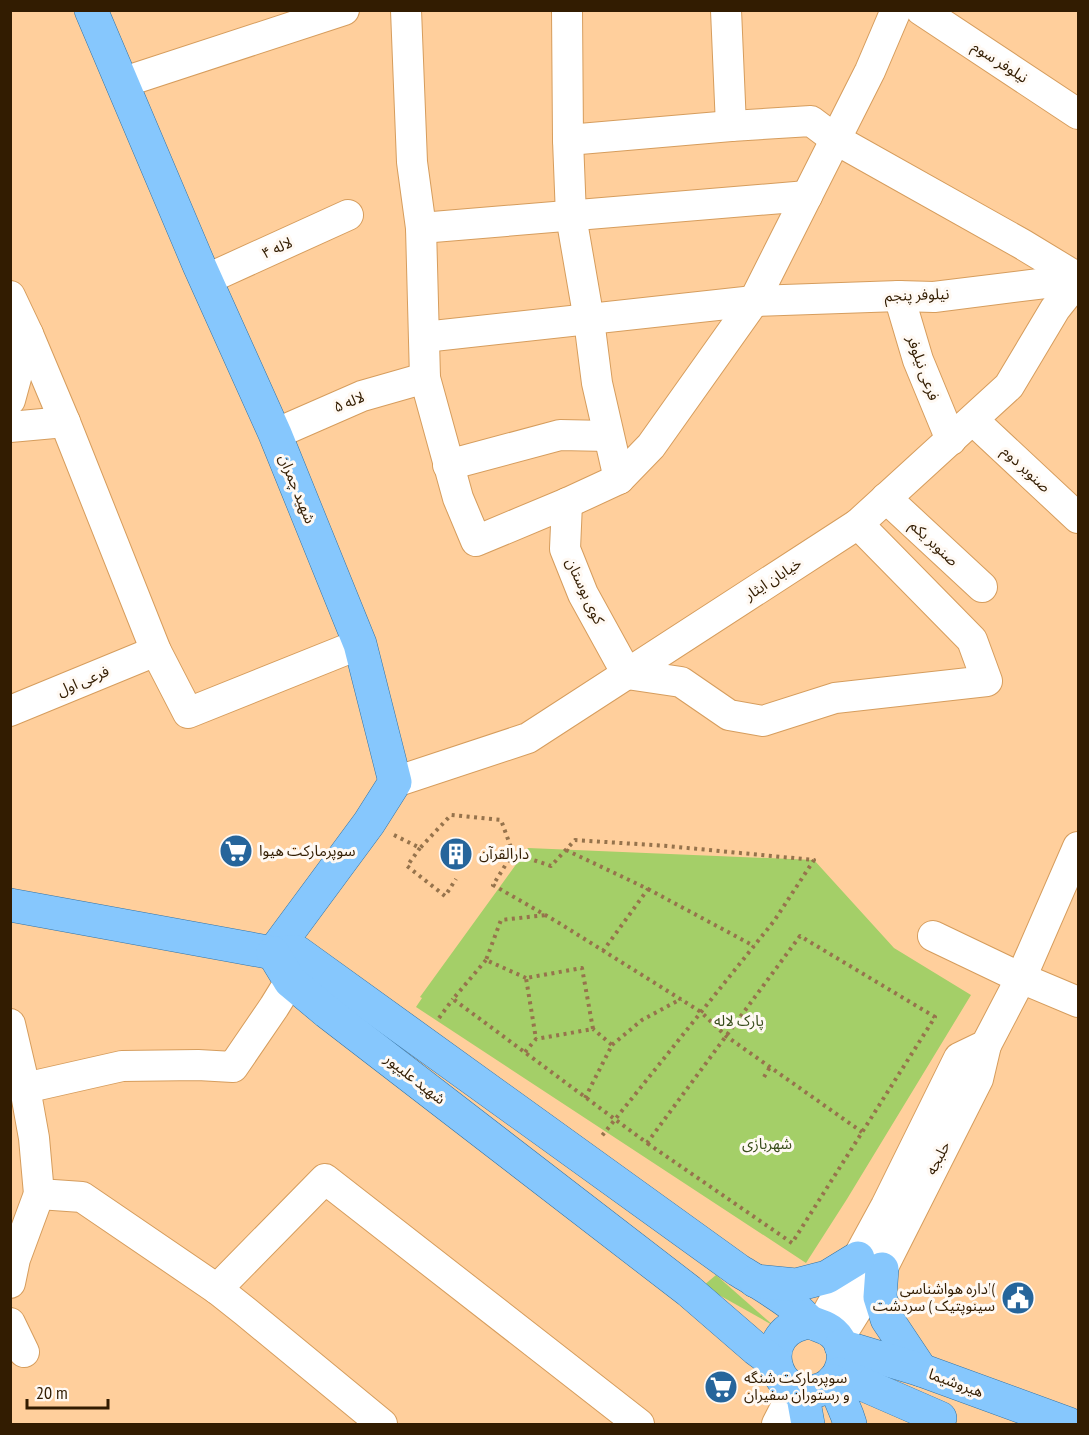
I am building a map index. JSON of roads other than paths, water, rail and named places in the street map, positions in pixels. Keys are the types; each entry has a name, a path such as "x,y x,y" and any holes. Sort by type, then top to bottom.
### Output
{"main road":[{"name":"شهید چمران","path":"96,12 121,83 274,434 360,644 395,782"},
{"path":"287,962 395,782"},
{"name":"شهید علیپور","path":"10,905 287,962 584,1158 791,1305 831,1348"},
{"name":"شهید علیپور","path":"287,962 327,1012 689,1291 774,1363"},
{"path":"755,1281 796,1285 870,1264 887,1319 921,1370"},
{"path":"831,1348 827,1387 819,1390 799,1390 784,1381 774,1363 777,1342 783,1334 801,1323 831,1348 941,1422"},
{"path":"831,1348 850,1425"},
{"name":"هیروشیما","path":"831,1348 921,1370 1069,1425"},
{"path":"799,1390 808,1425"}],"street":[{"path":"121,83 344,10"},
{"path":"406,10 412,162 421,228 425,378 458,498 476,541 619,479 651,446 754,301 870,71 896,10"},
{"path":"567,10 571,216 597,383 619,479"},
{"path":"726,10 731,126"},
{"name":"نیلوفر سوم","path":"921,10 1078,114"},
{"path":"568,140 811,121 835,139 1022,244 1078,279"},
{"path":"421,228 807,196"},
{"name":"لاله ۴","path":"205,280 348,215"},
{"name":"نیلوفر پنجم","path":"424,337 754,301 934,297 1078,279"},
{"name":"خیابان ایثار","path":"395,782 528,738 858,524 1010,386 1055,309 1078,279"},
{"path":"10,296 28,334 156,651 188,713 360,644"},
{"name":"فرعی نیلوفر","path":"899,296 918,360 951,440"},
{"path":"10,400 28,334"},
{"name":"لاله ۵","path":"274,434 362,396 425,378"},
{"name":"صنوبر دوم","path":"973,420 1078,518"},
{"path":"10,427 64,422"},
{"path":"448,465 560,435 608,436"},
{"name":"صنوبر یکم","path":"886,498 982,587"},
{"name":"کوی بوستان","path":"567,503 565,549 583,594 627,674"},
{"path":"627,674 681,682 729,716 763,721 835,698 987,681 972,640 858,524"},
{"name":"فرعی اول","path":"10,711 156,651"},
{"path":"1021,978 1078,847"},
{"path":"933,936 1078,1002"},
{"path":"25,1088 122,1066 233,1067 274,1007 287,962"},
{"name":"حلبجه","path":"831,1348 870,1264 978,1079 986,1045 1021,978"},
{"path":"10,1024 25,1088 22,1143 39,1194 15,1259 10,1283"},
{"path":"217,1289 324,1179 639,1425"},
{"path":"39,1194 82,1197 217,1289 382,1425"},
{"path":"10,1323 24,1352"},
{"path":"777,1425 799,1390"}],"place":[{"name":"سوپرمارکت هیوا","path":"236,851"},
{"name":"دارالقرآن","path":"456,854"},
{"name":"اداره هواشناسی( سینوپتیک ) سردشت","path":"1018,1298"},
{"name":"سوپرمارکت شنگه و رستوران سفیران","path":"721,1387"}],"park label":[{"name":"پارک لاله","path":"739,1021"},
{"name":"شهربازی","path":"767,1144"}]}
